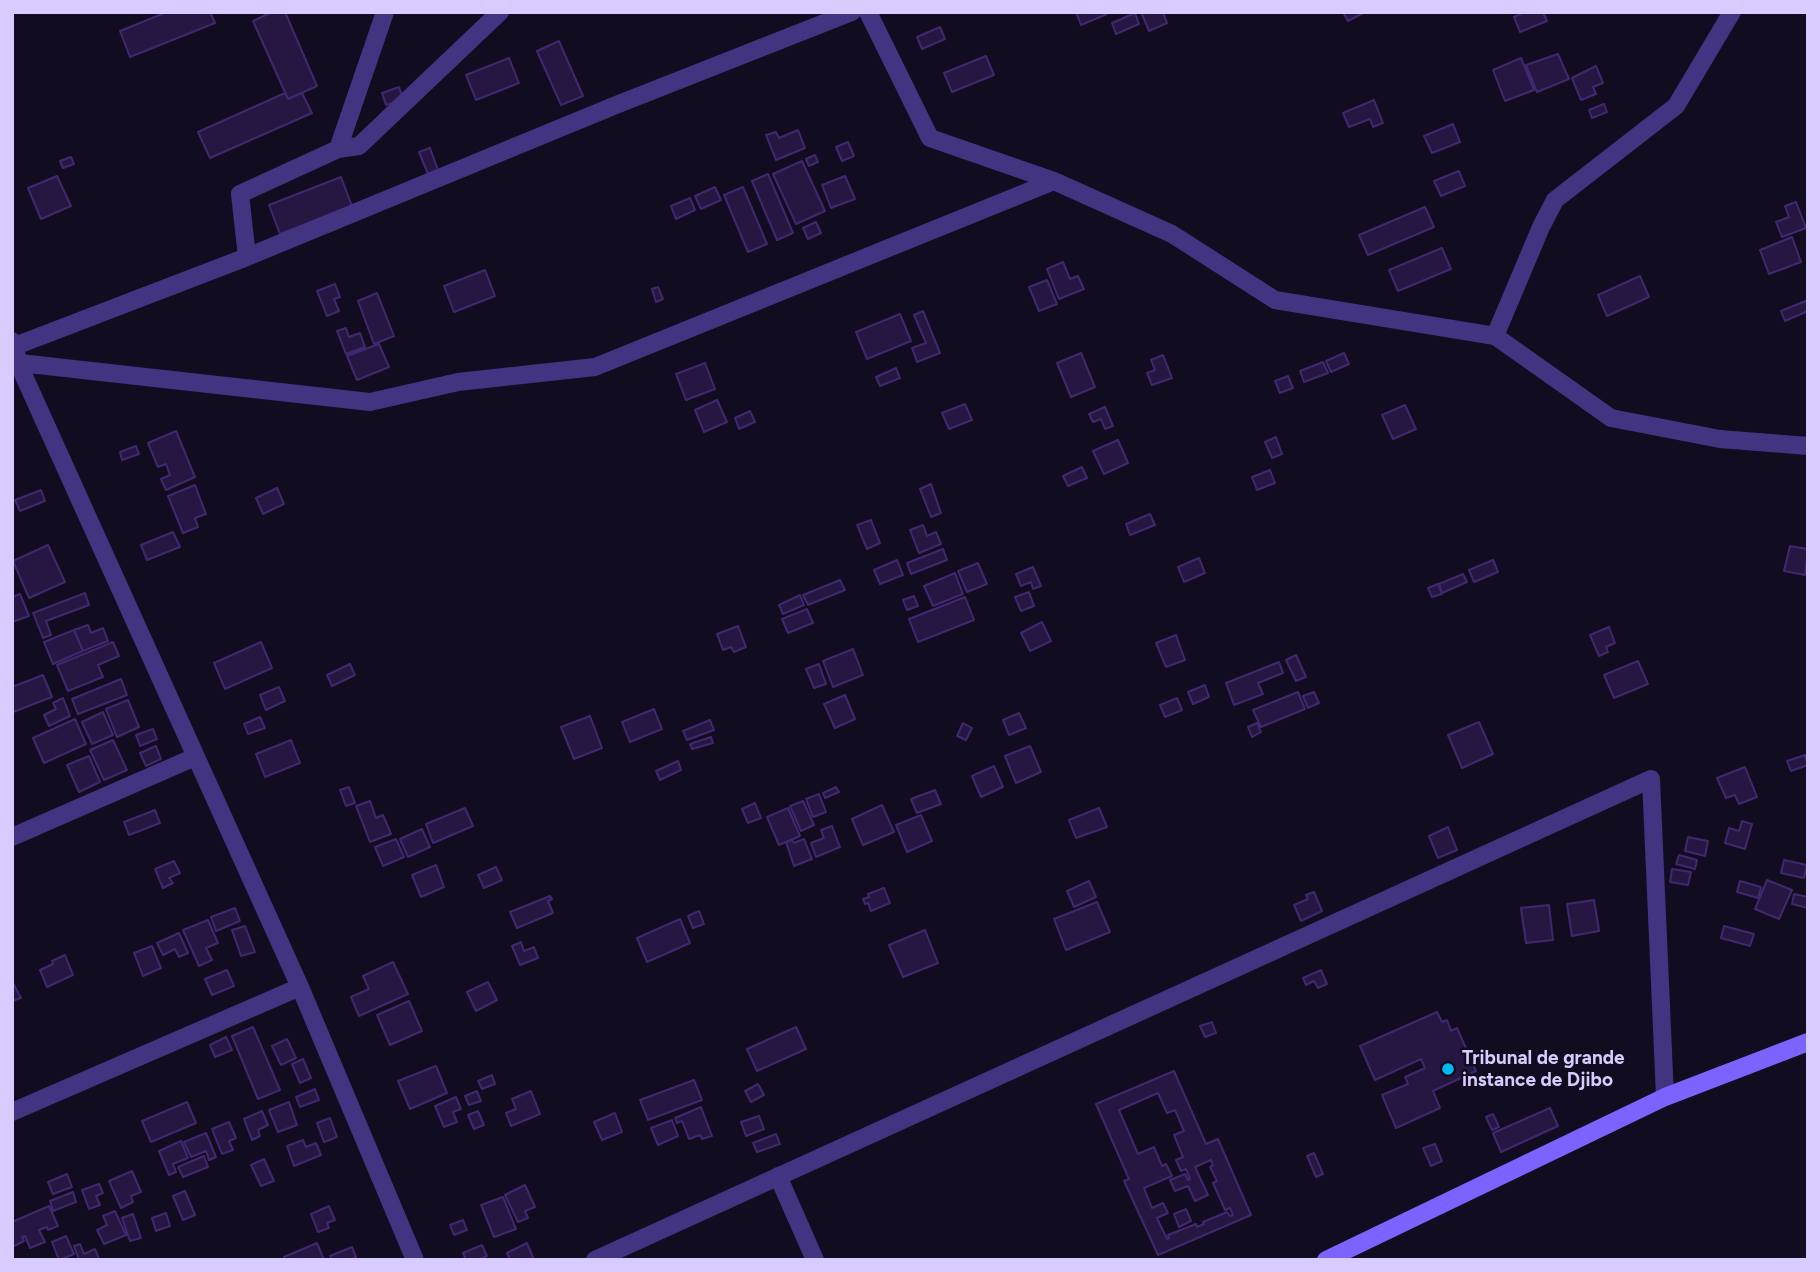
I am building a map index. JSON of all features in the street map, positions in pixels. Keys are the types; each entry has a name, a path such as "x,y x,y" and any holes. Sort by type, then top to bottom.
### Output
{"main road":[{"path":"1326,1260 1665,1097 1808,1042"}],"street":[{"path":"338,149 385,12"},
{"path":"247,257 240,194 338,149 359,146 500,12"},
{"path":"16,361 247,257 616,105 852,12"},
{"path":"867,12 930,138 1054,181 1172,234 1275,300 1495,336 1611,418 1720,439 1808,446"},
{"path":"1495,336 1555,200 1676,107 1732,12"},
{"path":"16,361 370,402 458,382 595,367 1054,181"},
{"path":"16,361 300,987 415,1260"},
{"path":"12,837 195,757"},
{"path":"595,1260 1651,779 1665,1097"},
{"path":"12,1112 300,987"},
{"path":"778,1177 816,1260"}],"building":[{"path":"167,12 210,12 215,23 130,57 120,31"},
{"path":"272,12 285,12 317,86 288,99 253,21"},
{"path":"1076,12 1107,12 1107,14 1081,25"},
{"path":"1141,12 1163,12 1167,23 1149,31"},
{"path":"1343,12 1365,12 1348,21"},
{"path":"1525,12 1543,12 1547,21 1520,32 1514,17"},
{"path":"1135,13 1139,24 1116,34 1112,23"},
{"path":"940,27 945,39 922,49 917,37"},
{"path":"559,41 583,96 561,105 537,51"},
{"path":"1558,54 1569,79 1537,92 1526,65"},
{"path":"986,56 994,75 952,92 944,73"},
{"path":"509,58 519,83 476,100 466,75"},
{"path":"1521,58 1534,90 1505,101 1493,70"},
{"path":"1596,66 1603,83 1593,87 1596,94 1581,100 1572,78"},
{"path":"399,87 403,99 386,105 382,93"},
{"path":"285,93 288,99 302,93 312,113 210,158 198,132"},
{"path":"1374,100 1383,123 1373,127 1370,119 1349,127 1343,113"},
{"path":"1604,104 1607,112 1592,118 1589,110"},
{"path":"1453,124 1460,142 1432,153 1424,136"},
{"path":"798,130 805,148 776,160 766,135 776,132 779,138"},
{"path":"848,142 854,156 842,161 836,147"},
{"path":"430,148 438,170 428,174 419,152"},
{"path":"815,155 818,162 809,166 806,159"},
{"path":"71,157 74,164 63,168 60,161"},
{"path":"802,161 825,211 796,224 773,174"},
{"path":"1459,171 1465,186 1441,196 1434,181"},
{"path":"768,174 793,233 777,240 752,181"},
{"path":"57,176 71,206 41,219 28,188"},
{"path":"845,176 855,199 831,208 822,185"},
{"path":"341,177 352,206 280,234 269,205"},
{"path":"715,187 721,200 701,209 695,196"},
{"path":"743,187 767,244 748,252 724,195"},
{"path":"690,198 695,210 676,219 671,206"},
{"path":"1796,202 1806,228 1782,237 1776,222 1789,217 1785,206"},
{"path":"1425,207 1434,227 1368,255 1359,235"},
{"path":"816,222 821,233 808,239 803,228"},
{"path":"1792,237 1801,262 1769,274 1760,250"},
{"path":"1442,248 1451,269 1398,291 1389,270"},
{"path":"1063,262 1070,279 1078,276 1084,289 1059,299 1047,269"},
{"path":"485,270 495,296 454,312 444,286"},
{"path":"1640,276 1649,297 1607,316 1598,295"},
{"path":"1047,280 1057,304 1039,311 1029,287"},
{"path":"335,284 340,297 334,299 339,311 327,316 317,291"},
{"path":"658,287 663,299 656,302 652,289"},
{"path":"377,293 394,336 374,344 358,301"},
{"path":"1808,300 1808,311 1785,321 1781,311"},
{"path":"923,311 940,353 917,362 912,348 926,343 914,315"},
{"path":"900,314 911,341 867,359 856,332"},
{"path":"346,328 349,337 360,333 365,347 346,354 337,331"},
{"path":"379,344 389,367 357,380 347,356"},
{"path":"1081,353 1095,387 1071,397 1057,363"},
{"path":"1344,353 1349,364 1331,372 1326,361"},
{"path":"1163,355 1172,378 1152,385 1147,373 1155,370 1151,360"},
{"path":"1323,362 1328,373 1304,382 1300,371"},
{"path":"705,363 715,389 686,400 676,374"},
{"path":"896,368 900,378 880,386 876,377"},
{"path":"1288,376 1293,388 1280,393 1275,381"},
{"path":"717,400 727,422 704,432 695,410"},
{"path":"965,404 972,420 949,429 942,413"},
{"path":"1405,405 1416,429 1393,439 1382,415"},
{"path":"1105,407 1113,426 1105,429 1101,419 1093,422 1089,414"},
{"path":"750,411 755,422 739,429 735,418"},
{"path":"176,431 195,477 166,490 161,479 170,475 166,464 158,467 148,443"},
{"path":"1276,437 1282,454 1272,458 1265,442"},
{"path":"1118,440 1128,463 1104,474 1093,451"},
{"path":"136,446 139,454 122,460 120,452"},
{"path":"1082,467 1087,478 1068,486 1063,476"},
{"path":"1270,470 1275,483 1257,490 1252,477"},
{"path":"931,484 941,513 931,517 920,489"},
{"path":"195,485 206,514 195,518 198,527 183,533 168,496"},
{"path":"277,488 284,504 263,514 256,498"},
{"path":"41,490 45,501 20,511 15,500"},
{"path":"1150,514 1155,525 1130,535 1126,524"},
{"path":"871,520 880,543 867,549 857,525"},
{"path":"923,525 927,536 936,532 941,544 919,553 910,530"},
{"path":"173,532 180,547 147,560 141,545"},
{"path":"48,545 65,582 29,598 13,561"},
{"path":"1790,546 1808,549 1805,575 1784,571"},
{"path":"943,549 947,560 911,574 907,563"},
{"path":"1199,558 1205,573 1184,582 1178,567"},
{"path":"897,560 903,575 880,584 874,570"},
{"path":"1493,560 1498,572 1474,582 1469,570"},
{"path":"978,563 987,584 967,592 958,571"},
{"path":"1033,567 1041,586 1033,589 1031,582 1021,586 1016,574"},
{"path":"955,573 963,594 933,606 924,586"},
{"path":"1463,574 1467,582 1442,593 1439,584"},
{"path":"840,580 845,590 808,605 803,595"},
{"path":"1438,584 1442,594 1432,597 1428,588"},
{"path":"1029,592 1034,606 1021,611 1015,597"},
{"path":"85,593 89,605 46,621 51,635 43,638 33,613"},
{"path":"20,594 29,616 12,622 12,597"},
{"path":"800,595 804,605 783,614 779,605"},
{"path":"914,596 918,606 907,610 903,600"},
{"path":"965,597 974,620 918,642 909,619"},
{"path":"807,609 813,623 788,633 782,619"},
{"path":"1042,622 1051,641 1030,651 1021,633"},
{"path":"88,625 91,633 103,628 108,641 83,651 74,630"},
{"path":"738,626 746,647 734,652 731,647 723,650 717,634"},
{"path":"1609,627 1615,643 1606,647 1608,652 1599,656 1590,635"},
{"path":"74,630 83,651 53,664 44,642"},
{"path":"1176,635 1185,660 1166,667 1156,643"},
{"path":"113,642 119,656 98,665 103,677 68,691 57,665"},
{"path":"261,642 272,668 225,689 214,663"},
{"path":"853,649 863,675 833,687 823,661"},
{"path":"1296,655 1306,677 1296,681 1286,660"},
{"path":"1638,661 1648,684 1614,698 1604,675"},
{"path":"1279,662 1283,673 1258,683 1263,694 1234,705 1226,683"},
{"path":"350,664 355,675 332,686 327,675"},
{"path":"819,664 826,684 814,688 806,669"},
{"path":"43,675 52,697 13,712 12,687"},
{"path":"121,679 127,695 78,714 72,699"},
{"path":"1205,685 1209,697 1193,704 1188,692"},
{"path":"279,687 285,701 266,710 260,695"},
{"path":"1298,692 1305,709 1261,727 1253,710"},
{"path":"1314,692 1319,703 1308,708 1303,696"},
{"path":"845,695 855,719 835,728 824,704"},
{"path":"63,698 70,716 49,726 44,715 56,709 53,703"},
{"path":"1177,698 1182,710 1165,717 1160,705"},
{"path":"128,700 139,727 117,737 106,709"},
{"path":"654,709 662,729 630,742 622,722"},
{"path":"103,712 113,735 92,744 82,722"},
{"path":"1019,713 1026,728 1009,735 1003,720"},
{"path":"590,716 602,748 574,759 561,727"},
{"path":"260,717 265,728 248,734 244,724"},
{"path":"75,719 86,744 44,763 33,738"},
{"path":"710,720 714,730 687,740 683,731"},
{"path":"1479,722 1493,754 1462,768 1448,735"},
{"path":"963,723 972,728 966,740 957,736"},
{"path":"1257,723 1261,732 1252,737 1248,727"},
{"path":"153,729 157,739 140,746 136,735"},
{"path":"711,737 713,743 692,749 690,744"},
{"path":"113,740 127,770 104,780 90,750"},
{"path":"291,740 300,763 265,777 256,754"},
{"path":"156,746 161,759 146,766 140,753"},
{"path":"1030,746 1041,772 1016,783 1005,756"},
{"path":"1805,755 1808,765 1791,771 1787,761"},
{"path":"89,756 100,782 79,792 67,765"},
{"path":"678,761 681,770 660,780 656,771"},
{"path":"994,766 1003,787 981,797 972,776"},
{"path":"1745,767 1757,797 1739,804 1735,795 1726,798 1717,778"},
{"path":"349,787 355,803 346,806 340,790"},
{"path":"836,787 839,792 825,798 823,793"},
{"path":"935,790 941,804 917,813 911,799"},
{"path":"819,794 826,812 813,817 806,799"},
{"path":"370,801 376,818 383,815 391,834 370,842 356,806"},
{"path":"803,801 814,825 801,831 790,806"},
{"path":"755,803 761,818 748,823 742,809"},
{"path":"882,805 894,832 863,845 852,819"},
{"path":"465,808 473,826 433,843 426,824"},
{"path":"788,808 800,836 779,845 767,817"},
{"path":"1099,808 1107,827 1076,838 1069,820"},
{"path":"155,810 160,823 129,835 124,822"},
{"path":"921,815 932,841 907,852 896,825"},
{"path":"1742,821 1752,824 1745,849 1725,843 1729,828 1739,831"},
{"path":"832,826 840,847 816,857 811,843 824,838 821,830"},
{"path":"1448,827 1457,850 1438,858 1429,836"},
{"path":"422,829 430,847 408,857 400,839"},
{"path":"1688,837 1708,841 1705,856 1685,851"},
{"path":"396,839 404,857 383,866 375,847"},
{"path":"804,839 812,859 794,866 786,842 792,840 794,843"},
{"path":"1679,855 1697,860 1695,869 1676,864"},
{"path":"1784,860 1807,865 1804,878 1781,873"},
{"path":"174,861 180,873 169,878 173,883 163,888 155,869"},
{"path":"436,865 444,887 421,897 412,875"},
{"path":"496,867 502,880 484,888 478,875"},
{"path":"1672,869 1691,872 1688,885 1670,882"},
{"path":"1767,880 1792,890 1779,919 1755,909"},
{"path":"1089,881 1096,897 1074,907 1067,891"},
{"path":"1740,881 1761,887 1758,898 1737,892"},
{"path":"884,888 890,903 871,911 863,899 869,897 868,894"},
{"path":"1314,892 1322,911 1301,921 1294,905 1308,899 1306,895"},
{"path":"1794,894 1808,897 1808,908 1792,904"},
{"path":"550,896 552,899 548,901 553,913 517,928 510,912"},
{"path":"1594,900 1599,931 1572,936 1567,904"},
{"path":"1097,902 1110,932 1066,950 1054,919"},
{"path":"1549,905 1553,940 1526,943 1521,908"},
{"path":"235,908 240,921 216,931 211,917"},
{"path":"699,911 704,924 693,928 688,916"},
{"path":"680,919 690,943 647,962 637,938"},
{"path":"208,920 218,943 206,948 212,960 199,966 183,930"},
{"path":"245,926 255,952 241,956 232,930"},
{"path":"1724,926 1754,934 1750,946 1721,938"},
{"path":"925,930 938,963 903,977 889,945"},
{"path":"179,933 188,953 179,957 175,949 163,955 157,943"},
{"path":"521,942 524,951 534,947 538,958 520,965 512,946"},
{"path":"152,946 161,968 143,976 134,953"},
{"path":"65,955 73,975 47,987 40,970"},
{"path":"393,962 408,994 359,1016 351,997 369,989 363,976"},
{"path":"227,970 234,986 212,995 205,979"},
{"path":"1321,970 1327,984 1318,988 1314,981 1306,985 1303,978"},
{"path":"12,981 21,998 12,1001"},
{"path":"488,982 497,1000 476,1011 467,992"},
{"path":"409,1001 422,1031 390,1045 377,1015"},
{"name":"Tribunal de grande instance de Djibo","path":"1437,1012 1442,1022 1447,1020 1451,1031 1457,1028 1476,1071 1433,1091 1440,1108 1396,1128 1382,1095 1408,1084 1405,1077 1425,1068 1421,1059 1375,1080 1360,1046"},
{"path":"1212,1022 1216,1033 1205,1037 1200,1026"},
{"path":"253,1027 280,1090 258,1099 232,1036"},
{"path":"796,1027 806,1049 757,1071 747,1049"},
{"path":"226,1037 232,1050 215,1057 210,1045"},
{"path":"287,1039 296,1058 281,1065 272,1046"},
{"path":"303,1059 311,1078 300,1083 292,1064"},
{"path":"436,1066 447,1093 410,1109 398,1081"},
{"path":"1174,1071 1206,1144 1218,1139 1251,1215 1158,1255 1124,1181 1129,1179 1096,1104","holes":["1158,1093 1167,1113 1175,1110 1184,1131 1174,1135 1183,1157 1176,1160 1181,1171 1186,1169 1190,1179 1188,1180 1185,1174 1170,1180 1175,1191 1188,1186 1195,1201 1208,1195 1195,1167 1211,1160 1213,1165 1210,1167 1217,1181 1213,1183 1225,1210 1230,1208 1233,1215 1230,1216 1227,1212 1197,1227 1196,1224 1168,1235 1167,1239 1157,1218 1168,1213 1163,1203 1152,1208 1144,1188 1172,1176 1166,1164 1162,1166 1154,1147 1138,1154 1119,1110"]},
{"path":"492,1075 495,1084 482,1089 478,1081"},
{"path":"694,1080 702,1100 648,1120 640,1100"},
{"path":"758,1084 764,1095 751,1102 745,1091"},
{"path":"315,1089 319,1100 300,1107 296,1097"},
{"path":"477,1091 481,1101 469,1105 465,1096"},
{"path":"531,1091 540,1114 511,1126 506,1113 516,1109 512,1099"},
{"path":"456,1097 461,1109 453,1112 457,1122 444,1127 435,1106"},
{"path":"187,1102 196,1123 151,1142 142,1121"},
{"path":"289,1102 297,1125 278,1132 269,1110"},
{"path":"701,1107 712,1136 702,1139 700,1135 689,1139 682,1121 677,1123 675,1118"},
{"path":"1550,1108 1558,1126 1501,1152 1493,1133"},
{"path":"262,1111 268,1125 258,1130 260,1136 252,1140 244,1119"},
{"path":"478,1111 484,1125 474,1129 468,1115"},
{"path":"615,1113 622,1132 602,1140 594,1122"},
{"path":"1493,1114 1499,1127 1492,1130 1486,1117"},
{"path":"759,1116 764,1129 746,1136 741,1122"},
{"path":"330,1118 337,1137 324,1142 317,1123"},
{"path":"672,1120 678,1136 658,1145 651,1128"},
{"path":"229,1122 236,1138 229,1141 233,1150 222,1154 212,1129"},
{"path":"206,1133 216,1157 209,1160 206,1151 191,1157 184,1142"},
{"path":"776,1134 780,1144 757,1152 753,1143"},
{"path":"303,1140 306,1147 316,1143 321,1155 294,1166 287,1146"},
{"path":"181,1141 188,1158 173,1164 176,1172 169,1175 159,1151"},
{"path":"1435,1144 1442,1161 1431,1166 1423,1148"},
{"path":"1314,1153 1323,1174 1316,1177 1307,1156"},
{"path":"204,1156 208,1167 183,1177 178,1167"},
{"path":"264,1159 274,1181 261,1186 251,1165"},
{"path":"132,1171 141,1192 131,1196 133,1202 121,1208 109,1181"},
{"path":"67,1174 72,1187 53,1194 48,1182"},
{"path":"99,1184 103,1193 96,1196 100,1205 89,1209 82,1190"},
{"path":"525,1185 535,1207 525,1211 528,1218 518,1222 505,1195"},
{"path":"185,1191 195,1215 183,1220 173,1196"},
{"path":"73,1192 76,1202 53,1211 50,1201"},
{"path":"503,1197 516,1229 494,1237 481,1205"},
{"path":"49,1206 58,1226 39,1230 45,1242 30,1248 25,1236 22,1237 24,1241 12,1247 12,1222"},
{"path":"329,1206 335,1220 327,1223 329,1228 318,1232 311,1214"},
{"path":"1186,1209 1191,1221 1179,1227 1174,1214"},
{"path":"115,1211 126,1235 104,1244 97,1230 107,1225 103,1216"},
{"path":"166,1213 170,1226 156,1231 152,1218"},
{"path":"133,1214 141,1238 130,1241 122,1218"},
{"path":"463,1220 467,1230 454,1235 450,1225"},
{"path":"66,1236 74,1254 59,1260 52,1242"},
{"path":"317,1243 324,1260 285,1260 284,1257"},
{"path":"527,1243 534,1260 510,1260 507,1253"},
{"path":"80,1244 84,1254 95,1249 99,1259 79,1260 74,1246"},
{"path":"482,1245 487,1256 478,1260 466,1260 463,1253"},
{"path":"352,1247 356,1257 350,1260 332,1260 330,1256"}],"place":[{"name":"Tribunal de grande instance de Djibo","path":"1448,1069"}]}
